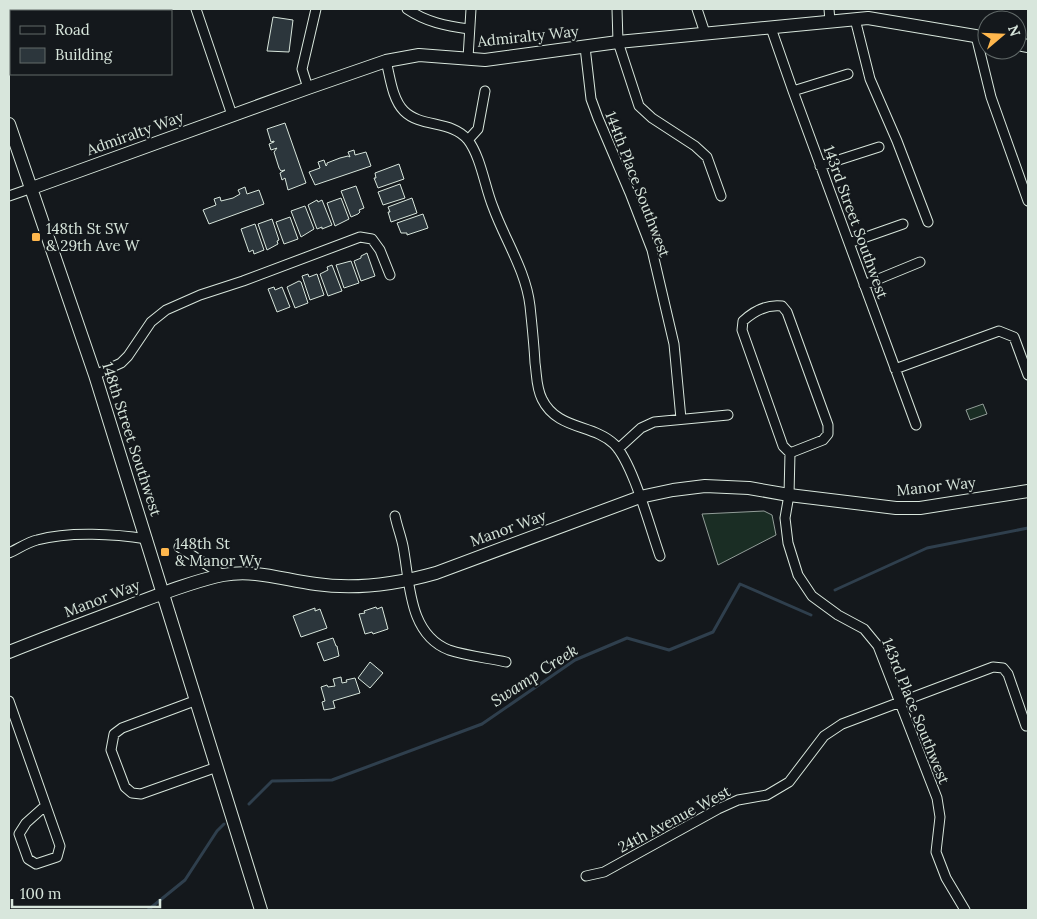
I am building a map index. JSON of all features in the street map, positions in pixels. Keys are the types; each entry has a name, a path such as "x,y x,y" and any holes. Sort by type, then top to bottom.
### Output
{"street":[{"path":"196,9 232,116"},
{"path":"308,88 302,69 316,9"},
{"path":"407,9 419,17 442,25 469,29"},
{"path":"468,58 471,9"},
{"path":"617,9 618,42 639,106 652,118 696,146 708,157 721,196"},
{"path":"697,9 705,33"},
{"name":"Admiralty Way","path":"32,188 386,61 419,55 485,60 618,42 771,28 830,15 855,19 868,18 977,36"},
{"path":"855,19 870,80 897,141 928,222"},
{"name":"143rd Street Southwest","path":"771,28 916,425"},
{"name":"144th Place Southwest","path":"585,47 591,99 652,250 674,344 682,419"},
{"path":"985,60 990,97 1028,201"},
{"path":"386,61 396,97 403,111 414,117 456,130 468,140 476,155 494,209 526,287 530,305 537,388 543,402 553,414 565,423 598,435 614,444 618,449 625,460 640,497 660,556"},
{"path":"793,91 848,74"},
{"path":"468,140 478,129 484,91"},
{"name":"148th Street Southwest","path":"9,124 95,375 148,540 261,910"},
{"path":"820,166 879,147"},
{"path":"9,196 32,188"},
{"path":"849,243 903,224"},
{"path":"95,375 121,363 128,356 151,322 166,310 200,295 360,238 372,239 380,250 390,274"},
{"path":"864,285 920,262"},
{"path":"782,306 787,312 828,425 828,434 823,440 790,453 783,446 742,330 743,321 751,313 767,307 782,306"},
{"path":"895,369 999,331 1014,337 1028,375"},
{"path":"618,449 641,428 654,422 728,415"},
{"name":"143rd Place Southwest","path":"790,453 789,495 785,518 788,544 798,575 812,596 838,615 864,629 878,646 937,798 940,817 936,852 946,878 965,910"},
{"name":"Manor Way","path":"9,652 164,592 223,575 270,574 316,584 338,586 408,581 640,497 672,490 705,486 749,488 789,495 896,508 920,508 1028,491"},
{"path":"395,516 403,545 408,581 418,620 424,630 435,642 449,650 506,662"},
{"path":"9,553 36,540 70,535 127,536 148,540"},
{"path":"179,547 223,575"},
{"name":"24th Avenue West","path":"586,876 604,872 718,809 738,800 767,795 790,782 824,736 842,724 900,701 998,667 1003,668 1008,674 1026,726"},
{"path":"197,700 122,728 114,734 111,750 125,787 132,793 141,794 217,767"},
{"path":"9,701 60,846 57,857 36,864 28,859 19,834 26,823 45,806"}],"green space":[{"path":"983,404 987,414 970,420 966,410"},
{"path":"764,511 772,515 776,535 718,565 702,514"}],"building":[{"path":"273,17 293,20 289,52 267,51"},
{"path":"285,123 306,183 288,190 285,178 282,180 280,173 285,170 281,171 279,168 274,152 277,148 271,150 269,144 274,141 271,142 267,129"},
{"path":"354,150 355,155 366,152 371,166 315,185 309,172 320,168 318,162 324,160 326,166 327,163 340,158 350,157 348,152"},
{"path":"399,164 404,179 378,188 374,178 376,178 375,173"},
{"path":"400,184 405,198 383,205 378,192"},
{"path":"356,186 364,208 359,210 358,214 351,217 341,191"},
{"path":"245,187 247,194 259,190 264,204 209,224 203,210 216,205 214,199 220,197 221,201 233,198 240,194 238,190"},
{"path":"341,198 349,219 335,226 327,203"},
{"path":"412,198 417,213 391,222 388,207"},
{"path":"317,200 318,202 322,200 332,225 322,229 322,227 317,229 308,205"},
{"path":"305,206 314,229 301,237 291,211"},
{"path":"423,214 428,228 407,235 407,233 401,233 397,223"},
{"path":"290,217 298,239 284,244 276,222"},
{"path":"272,219 279,240 277,241 278,244 267,250 258,224"},
{"path":"255,224 264,250 254,254 253,250 249,252 241,229"},
{"path":"367,253 375,276 361,281 354,261"},
{"path":"351,261 359,283 344,288 336,265"},
{"path":"332,265 342,291 328,296 320,274 328,270 327,267"},
{"path":"308,274 309,277 317,274 324,295 310,300 302,276"},
{"path":"299,281 308,303 295,308 287,287"},
{"path":"274,287 275,290 282,287 290,307 277,312 268,289"},
{"path":"376,607 377,609 382,607 388,629 373,634 372,632 365,634 359,614"},
{"path":"315,608 315,611 320,609 327,628 301,637 293,616"},
{"path":"333,638 339,656 324,661 317,643"},
{"path":"370,662 383,673 370,688 358,678"},
{"path":"341,677 342,683 355,678 360,693 333,701 335,708 324,710 322,702 325,701 321,687 327,685 328,687 335,686 333,679"}],"waterway":[{"name":"Swamp Creek","path":"835,590 927,548 1028,528"},
{"name":"Swamp Creek","path":"249,804 272,781 332,780 482,724 575,660 627,638 669,650 713,632 740,584 811,615"},
{"name":"Swamp Creek","path":"148,910 185,880 217,831 224,824"}],"place":[{"name":"148th St SW & 29th Ave W","path":"36,237"},
{"name":"148th St & Manor Wy","path":"165,552"}]}
